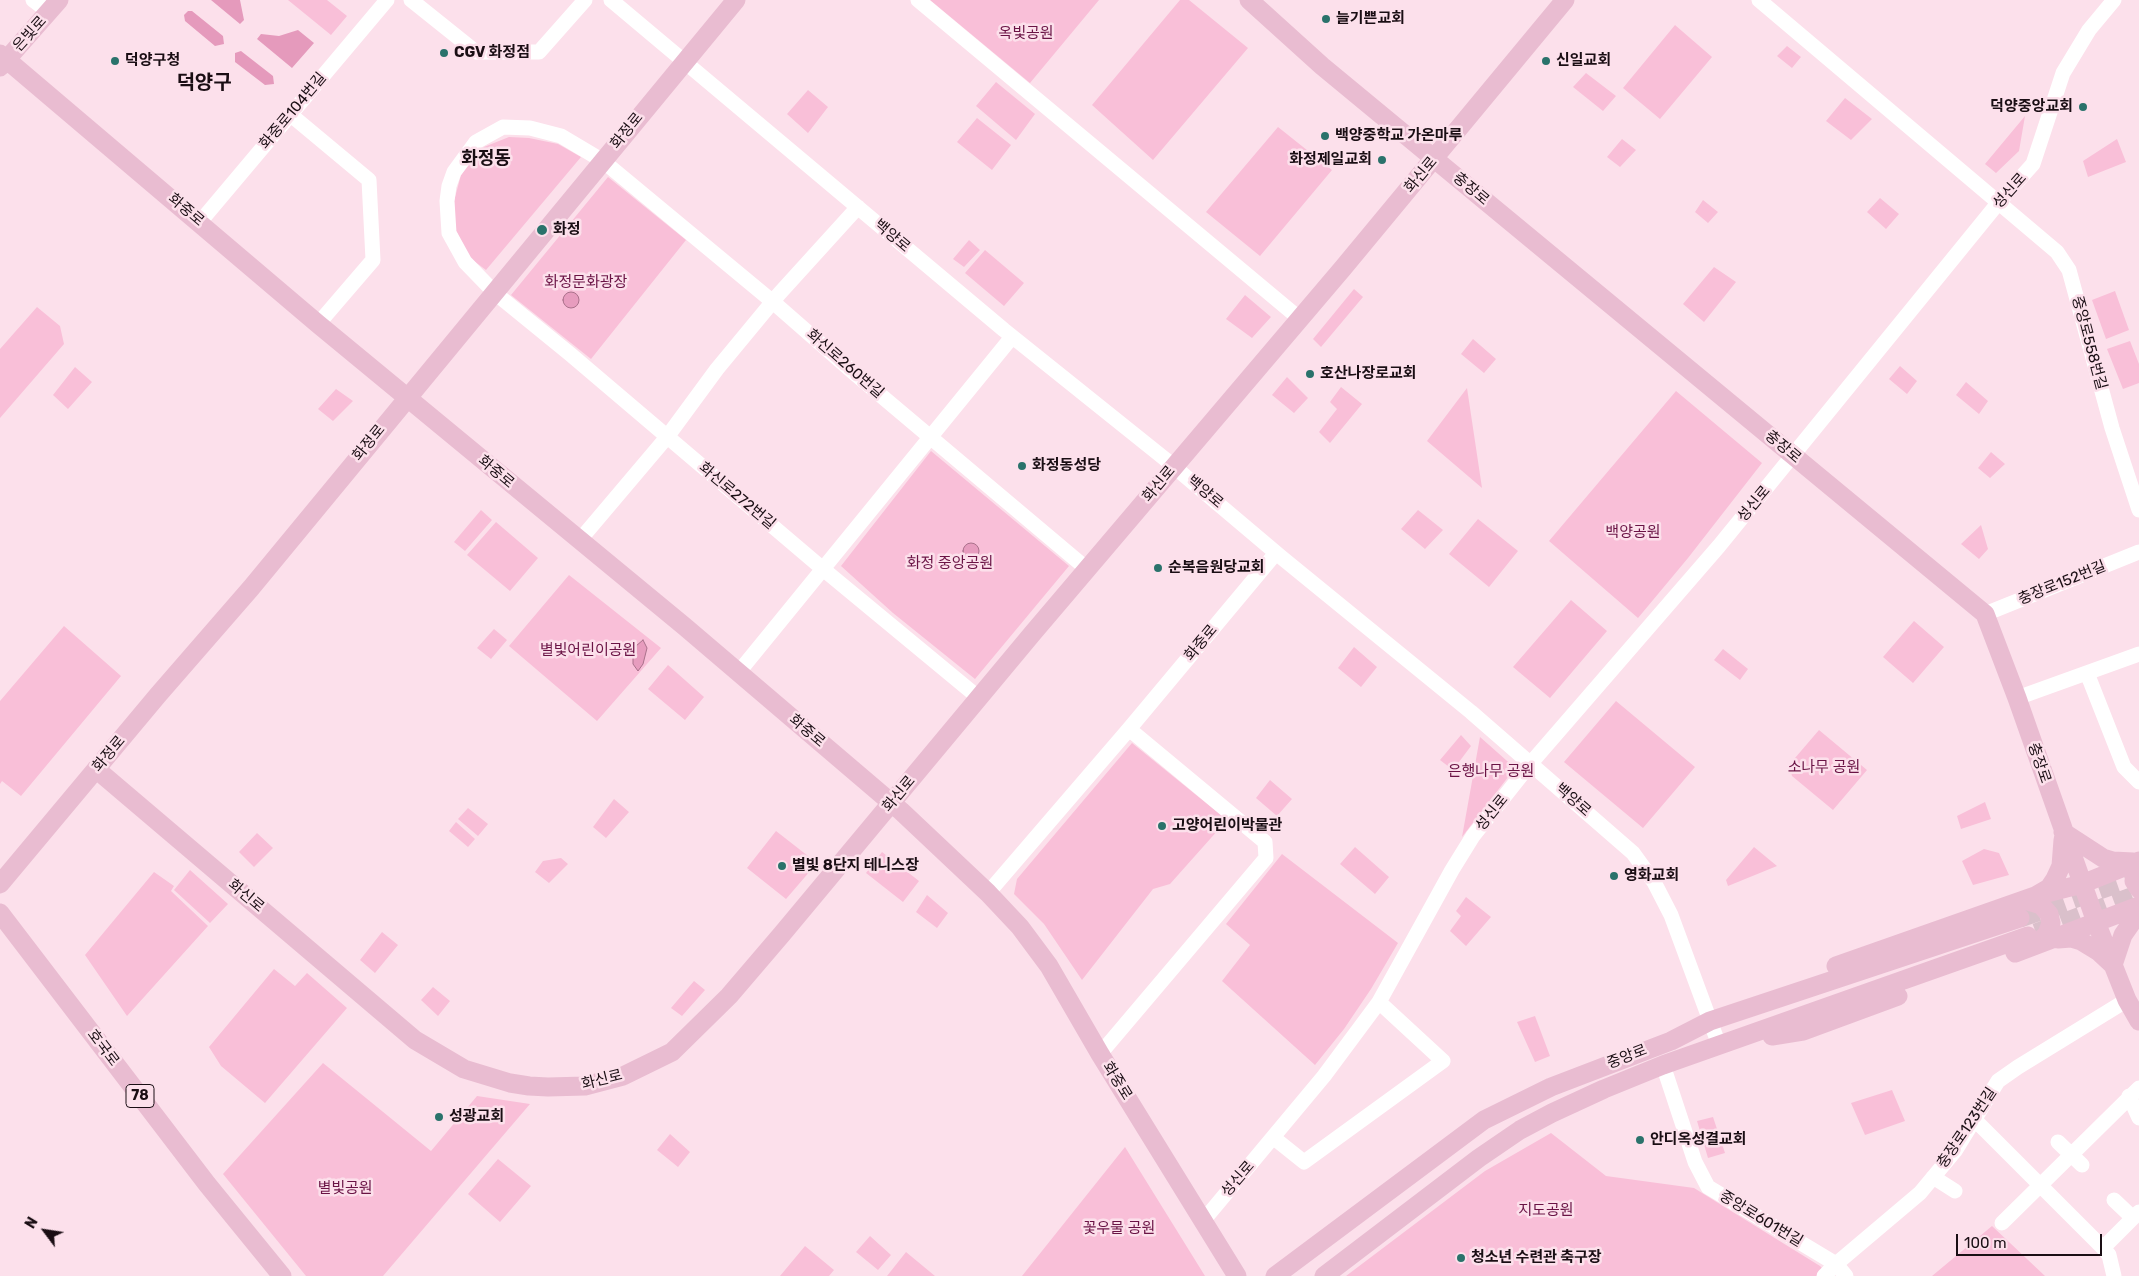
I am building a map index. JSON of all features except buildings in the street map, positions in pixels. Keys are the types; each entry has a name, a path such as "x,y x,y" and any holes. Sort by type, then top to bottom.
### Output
{"main road":[{"name":"화정로","path":"0,884 251,588 546,227 736,0"},
{"name":"충장로","path":"1248,0 1322,66 1985,614 2017,698 2096,922 2127,1000 2139,1021"},
{"name":"화신로","path":"96,769 415,1040 464,1068 510,1083 548,1088 585,1086 623,1076 672,1052 729,996 1087,569 1300,319 1564,0"},
{"name":"은빛로","path":"2,60 54,6"},
{"name":"화중로","path":"2,60 200,222 318,324 892,802 988,892 1020,927 1049,966 1100,1054 1237,1276"},
{"path":"2030,898 2049,888 2055,879 2061,866 2063,832 2103,858 2113,861 2138,863"},
{"path":"1710,1021 1781,986 2030,898 2082,884 2138,863"},
{"path":"2138,863 2134,881 2139,890"},
{"path":"2030,898 2041,905 2049,914 2051,923 2047,934 2038,940"},
{"name":"중앙로","path":"1324,1276 1479,1158 1520,1130 1604,1089 1663,1065 1719,1046 1803,1031 2038,940 2139,906"},
{"path":"2038,940 2071,938 2099,952 2113,965 2124,935 2139,912"},
{"name":"호국로","path":"0,913 207,1184 282,1276"},
{"name":"중앙로","path":"1276,1276 1484,1120 1551,1086 1671,1041 1710,1021 2020,918"},
{"name":"호국로","path":"0,933 271,1276"}],"street":[{"path":"33,0 54,6"},
{"name":"화중로104번길","path":"200,222 387,0"},
{"path":"411,0 476,52 539,52 585,0"},
{"name":"백양로","path":"611,0 1012,337 1174,466 1276,553 1426,674 1633,853 1654,882 1671,915 1719,1046"},
{"path":"918,0 1300,319"},
{"name":"중앙로558번길","path":"1759,0 2057,252 2068,270 2112,428 2139,510"},
{"name":"성신로","path":"1203,1221 1324,1076 1379,1002 1452,870 1473,836 1531,764 1653,625 1794,456 1999,202 2033,164 2063,73 2089,30 2114,0"},
{"path":"291,115 368,180 373,260 318,324"},
{"name":"화신로260번길","path":"494,293 465,262 449,233 447,201 449,186 454,172 476,142 503,127 530,128 561,136 603,161 773,302 1087,569"},
{"path":"580,541 667,437 717,369 773,302 858,207"},
{"name":"화신로272번길","path":"494,293 979,698"},
{"path":"738,673 1012,337"},
{"name":"충장로152번길","path":"1985,614 2139,552"},
{"name":"화중로","path":"988,892 1276,553"},
{"path":"2017,698 2139,654"},
{"path":"2087,673 2124,767 2139,782"},
{"path":"1100,1054 1266,858 1265,842 1129,728"},
{"name":"충장로123번길","path":"1824,1276 1920,1192 1934,1177 1955,1151 1998,1081 2127,1000"},
{"path":"1274,1138 1304,1162 1443,1061 1379,1002"},
{"name":"중앙로601번길","path":"1663,1065 1695,1162 1708,1187 1836,1264 1846,1276"},
{"path":"2134,1092 2139,1118"},
{"path":"2002,1223 2134,1092"},
{"path":"1975,1120 2103,1248 2109,1255 2114,1276"},
{"path":"2058,1142 2082,1165"},
{"path":"1934,1177 1954,1191"},
{"path":"2103,1248 2136,1215 2114,1200"}],"green space":[{"path":"288,0 327,0 347,16 331,35"},
{"name":"옥빛공원","path":"930,0 1099,0 1030,83"},
{"path":"1180,0 1189,0 1248,48 1153,160 1092,105"},
{"path":"1675,25 1712,57 1660,119 1623,88"},
{"path":"1787,46 1801,57 1792,68 1777,56"},
{"path":"1586,73 1616,96 1603,111 1573,87"},
{"path":"996,82 1035,114 1016,140 976,106"},
{"path":"808,90 828,107 808,133 787,114"},
{"path":"1845,98 1872,119 1851,140 1826,121"},
{"path":"2025,116 2019,151 1996,173 1985,164"},
{"path":"977,118 1011,145 992,170 957,142"},
{"path":"1278,127 1332,170 1260,256 1206,212"},
{"path":"509,137 529,138 558,144 581,157 486,270 470,258 455,229 454,201 461,175 484,147"},
{"path":"1622,139 1636,150 1620,167 1607,157"},
{"path":"2117,139 2126,162 2088,177 2083,161"},
{"name":"화정문화광장","path":"608,177 686,240 591,359 511,295"},
{"path":"1880,198 1899,214 1886,229 1867,212"},
{"path":"1703,200 1718,212 1708,223 1695,212"},
{"path":"969,240 980,250 964,267 953,259"},
{"path":"985,250 1024,283 1004,306 965,273"},
{"path":"1714,267 1736,282 1704,322 1683,304"},
{"path":"1354,289 1363,297 1321,347 1313,339"},
{"path":"2115,291 2129,330 2106,339 2092,300"},
{"path":"1245,295 1271,317 1252,338 1226,319"},
{"path":"37,307 60,326 64,344 0,418 0,349"},
{"path":"1473,339 1496,359 1484,373 1461,354"},
{"path":"2130,341 2139,364 2139,383 2123,389 2107,349"},
{"path":"1900,366 1917,381 1907,394 1889,379"},
{"path":"75,367 92,382 68,409 53,395"},
{"path":"1287,377 1308,398 1294,413 1272,395"},
{"path":"1966,382 1988,401 1979,414 1956,395"},
{"path":"1341,387 1362,404 1330,443 1319,432 1337,409 1330,402"},
{"path":"1467,388 1482,488 1427,441"},
{"path":"336,389 353,401 333,421 318,409"},
{"name":"백양공원","path":"1676,391 1762,463 1688,558 1638,618 1549,541"},
{"name":"화정 중앙공원","path":"931,451 1069,566 975,679 893,613 841,566"},
{"path":"1991,452 2005,464 1990,478 1978,468"},
{"path":"481,510 492,520 465,551 454,542"},
{"path":"1418,510 1443,530 1425,549 1401,529"},
{"path":"1478,519 1518,551 1489,587 1449,554"},
{"path":"496,522 538,558 510,591 467,555"},
{"path":"1981,525 1988,549 1979,559 1961,544"},
{"name":"별빛어린이공원","path":"569,575 661,648 597,721 509,646"},
{"path":"1571,600 1607,631 1550,698 1513,667"},
{"path":"1914,621 1944,647 1913,683 1883,657"},
{"path":"64,626 121,676 21,796 2,781 0,784 0,701"},
{"path":"494,629 507,640 491,659 477,648"},
{"path":"1354,647 1377,667 1361,687 1338,668"},
{"path":"1723,649 1748,669 1740,680 1714,660"},
{"path":"668,665 704,697 685,720 648,689"},
{"path":"1616,701 1695,767 1643,828 1564,762"},
{"name":"소나무 공원","path":"1819,730 1867,770 1833,810 1792,776 1789,765"},
{"path":"1461,735 1471,746 1453,770 1440,760"},
{"name":"은행나무 공원","path":"1480,737 1515,768 1462,837"},
{"path":"1132,743 1227,820 1170,884 1153,889 1082,980 1044,924 1014,894 1017,879"},
{"path":"1270,780 1292,799 1277,816 1256,798"},
{"path":"614,799 629,812 606,838 593,827"},
{"path":"1985,802 1991,819 1961,829 1957,816"},
{"path":"468,808 488,824 478,836 458,819"},
{"path":"456,822 475,839 468,847 449,831"},
{"name":"별빛 8단지 테니스장","path":"776,831 817,863 786,899 747,868"},
{"path":"257,833 273,848 254,867 239,852"},
{"path":"1355,847 1389,877 1375,894 1340,864"},
{"path":"1754,847 1777,866 1728,886 1726,880"},
{"path":"1984,849 1999,853 2009,875 1973,885 1962,861"},
{"path":"882,852 919,881 903,902 866,873"},
{"path":"1282,854 1398,943 1371,989 1344,1029 1315,1065 1222,981 1250,945 1226,924"},
{"path":"561,858 568,864 549,883 535,872 543,861"},
{"path":"190,870 228,904 210,923 174,890"},
{"path":"154,872 174,886 171,891 208,926 127,1016 85,955"},
{"path":"927,895 948,913 937,928 916,912"},
{"path":"1466,897 1491,917 1466,946 1450,931 1461,916 1456,911"},
{"path":"382,932 398,945 375,973 360,960"},
{"path":"274,969 295,986 307,973 347,1008 265,1103 221,1066 209,1047"},
{"path":"694,981 705,990 682,1016 671,1008"},
{"path":"433,987 450,1001 438,1016 421,1000"},
{"path":"1535,1016 1550,1056 1535,1062 1517,1022"},
{"name":"별빛공원","path":"323,1063 431,1151 477,1096 530,1104 383,1276 306,1276 223,1174"},
{"path":"1892,1090 1905,1121 1865,1135 1851,1103"},
{"path":"1713,1117 1725,1153 1708,1158 1697,1121"},
{"name":"지도공원","path":"1551,1133 1606,1176 1694,1188 1820,1266 1830,1276 1346,1276 1485,1171"},
{"path":"670,1134 690,1152 678,1167 657,1150"},
{"name":"꽃우물 공원","path":"1125,1147 1205,1276 1022,1276"},
{"path":"498,1159 531,1186 500,1222 468,1194"},
{"path":"1992,1226 2045,1276 1932,1276"},
{"path":"870,1236 891,1255 878,1270 856,1252"},
{"path":"805,1246 834,1270 829,1276 780,1276"},
{"path":"906,1252 935,1276 887,1276"}],"shaded area":[{"path":"211,0 240,0 244,20 240,24"},
{"path":"188,11 192,11 223,36 224,44 215,46 185,21 184,15"},
{"path":"298,30 314,43 292,68 257,39 261,34 279,36"},
{"path":"241,51 273,76 274,84 265,85 235,62 235,53"},
{"path":"571,292 577,294 579,300 577,306 571,308 565,306 563,300 565,294"},
{"path":"971,543 979,551 971,559 963,551"},
{"path":"643,640 647,648 643,664 638,671 633,664 633,654 636,646"}],"tunnel":[{"path":"2020,918 2139,876"},
{"path":"2036,933 2139,894"}],"place":[{"name":"늘기쁜교회","path":"1326,19"},
{"name":"CGV 화정점","path":"444,53"},
{"name":"덕양구청","path":"115,61"},
{"name":"신일교회","path":"1546,61"},
{"name":"덕양중앙교회","path":"2083,107"},
{"name":"백양중학교 가온마루","path":"1325,136"},
{"name":"화정제일교회","path":"1382,160"},
{"name":"화정","path":"542,230"},
{"name":"호산나장로교회","path":"1310,374"},
{"name":"화정동성당","path":"1022,466"},
{"name":"순복음원당교회","path":"1158,568"},
{"name":"고양어린이박물관","path":"1162,826"},
{"name":"별빛 8단지 테니스장","path":"782,866"},
{"name":"영화교회","path":"1614,876"},
{"name":"성광교회","path":"439,1117"},
{"name":"안디옥성결교회","path":"1640,1140"},
{"name":"청소년 수련관 축구장","path":"1461,1258"}],"district":[{"name":"덕양구","path":"204,83"},
{"name":"화정동","path":"486,159"}]}
